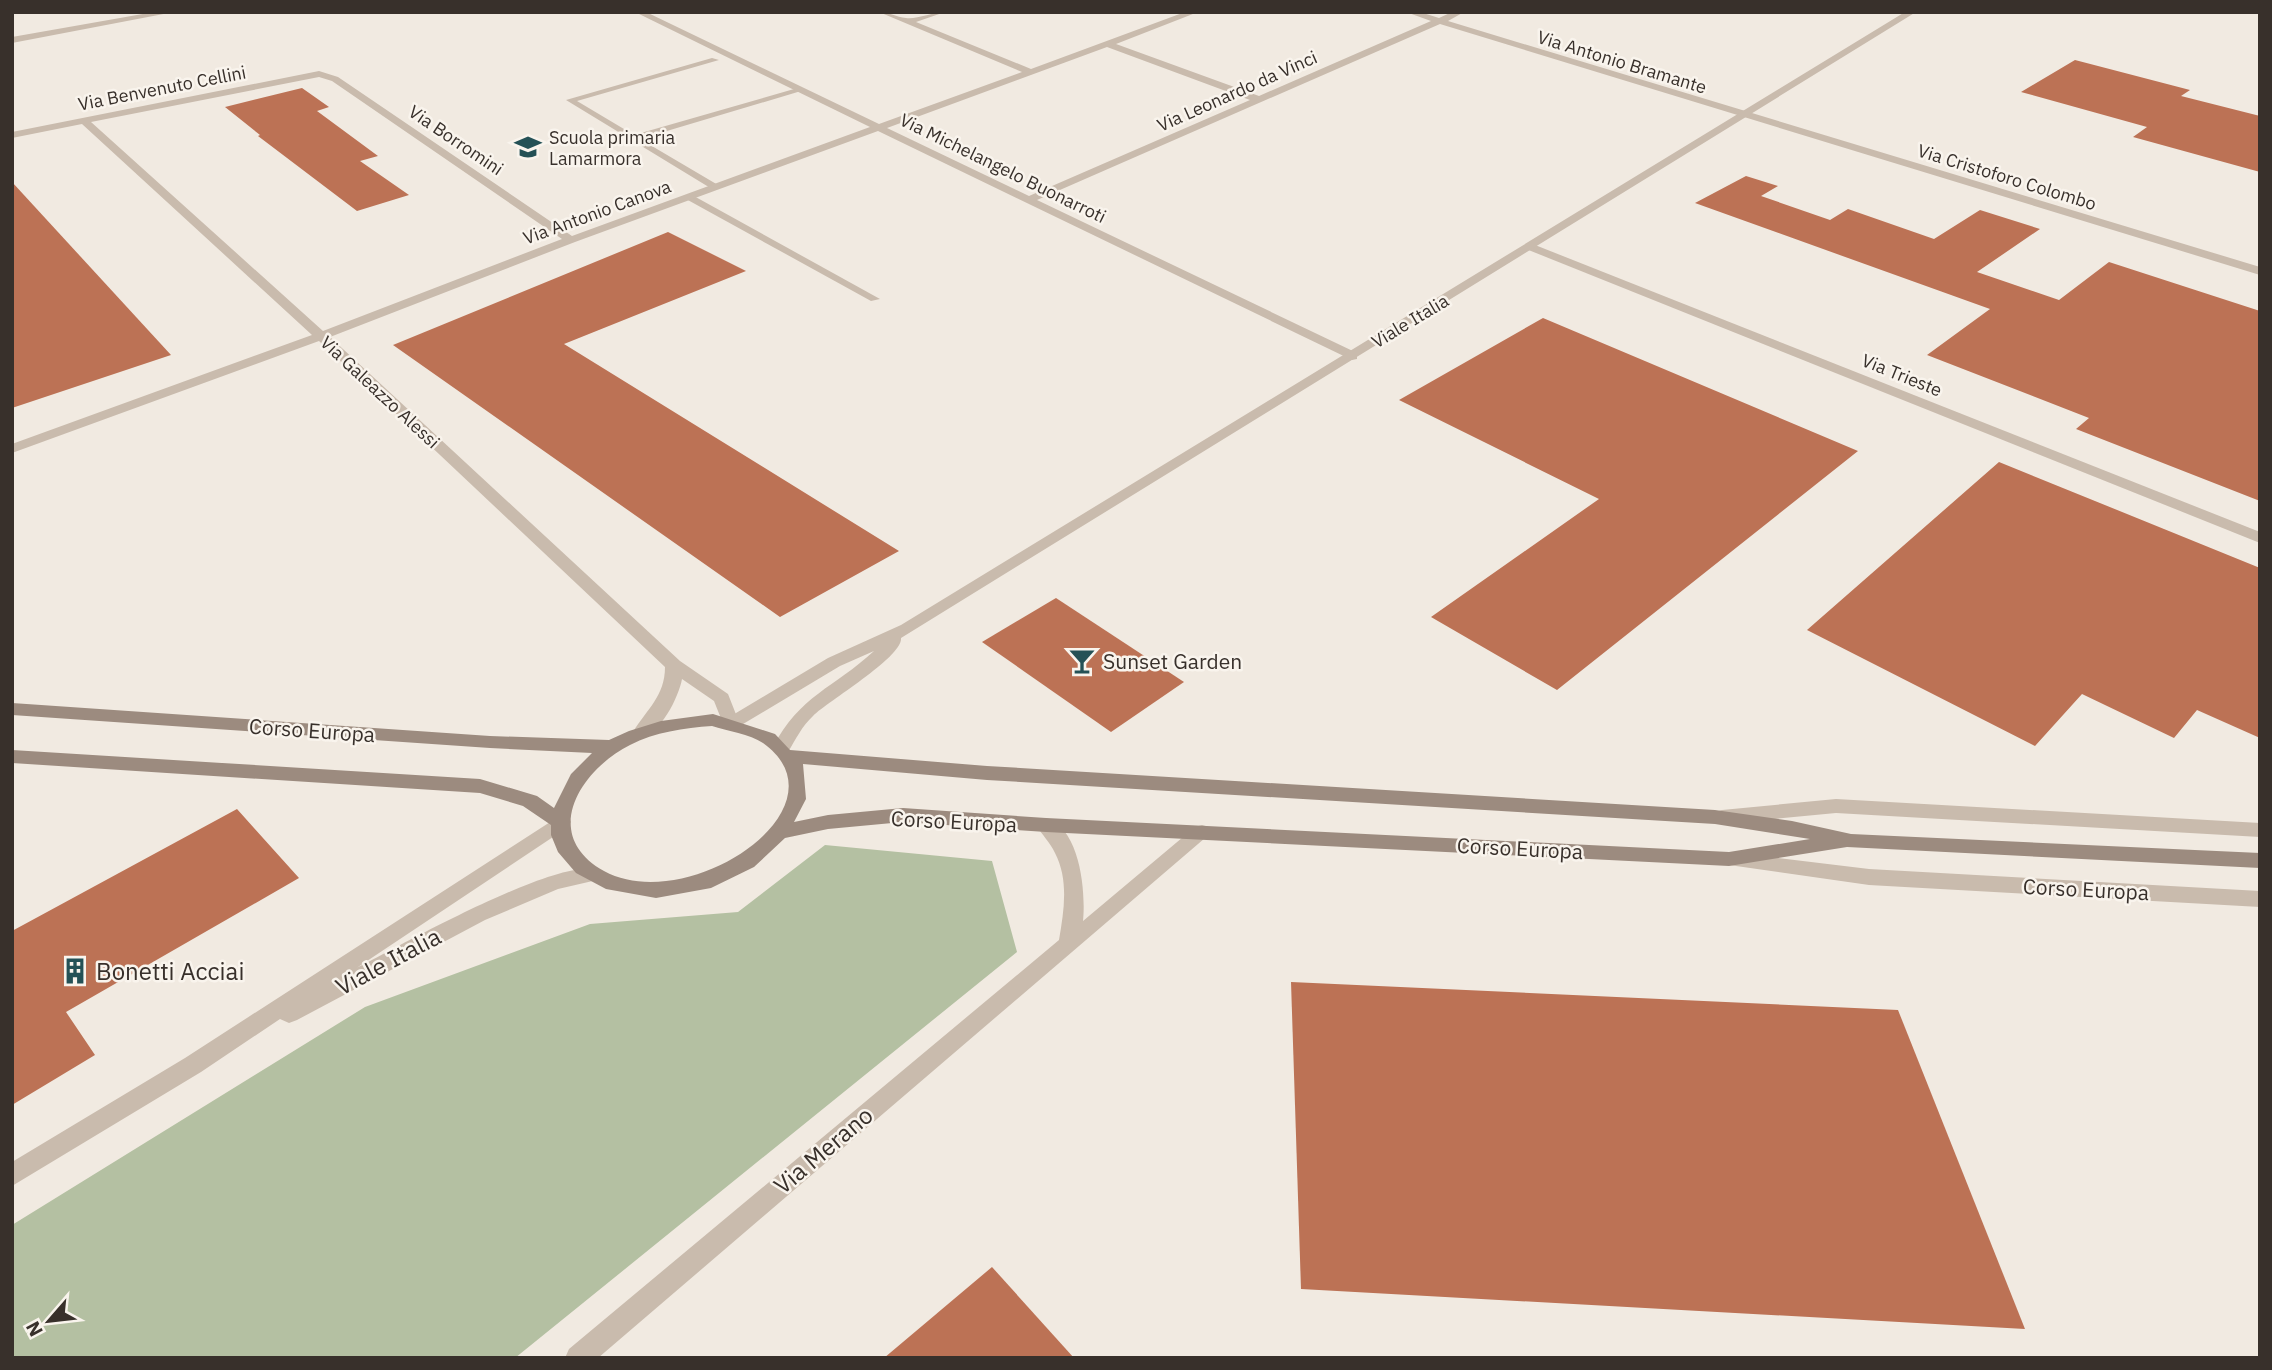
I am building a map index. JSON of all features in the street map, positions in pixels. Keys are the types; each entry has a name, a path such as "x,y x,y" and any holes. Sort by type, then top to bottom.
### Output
{"main road":[{"name":"Corso Europa","path":"12,709 491,742 612,747"},
{"path":"705,720 731,723 761,732 785,751 797,773 798,792 793,812 781,832 758,855 727,874 691,886 654,890 619,886 590,875 572,859 562,840 559,812 569,789 587,766 612,747 642,732 705,720"},
{"name":"Corso Europa","path":"785,751 987,773 1715,817"},
{"path":"12,756 480,786 530,801 560,821"},
{"name":"Corso Europa","path":"781,832 828,822 904,815 1046,825 1729,859"},
{"path":"1715,817 1792,828 1851,841 2260,861"},
{"path":"1729,859 1851,841"}],"street":[{"path":"12,40 170,12"},
{"name":"Via Michelangelo Buonarroti","path":"639,12 1352,356"},
{"path":"883,12 1031,72"},
{"path":"907,22 941,12"},
{"path":"1154,12 1175,19"},
{"name":"Via Antonio Canova","path":"12,449 321,336 571,240 1194,12"},
{"name":"Via Antonio Bramante","path":"1410,12 1745,116"},
{"name":"Via Leonardo da Vinci","path":"1028,200 1460,12"},
{"name":"Viale Italia","path":"731,723 834,662 907,629 1912,12"},
{"path":"1108,44 1260,100"},
{"name":"Via Benvenuto Cellini","path":"12,135 319,74"},
{"name":"Via Borromini","path":"319,74 335,79 571,240"},
{"name":"Via Cristoforo Colombo","path":"1745,116 2260,271"},
{"name":"Via Galeazzo Alessi","path":"84,121 321,336 674,665 722,698 731,723"},
{"name":"Via Trieste","path":"1530,247 2260,538"},
{"name":"Viale Italia","path":"785,751 792,724 809,708 858,674 907,629"},
{"path":"642,732 670,695 675,680 674,665"},
{"name":"Corso Europa","path":"1715,817 1836,806 2260,830"},
{"name":"Viale Italia","path":"12,1175 193,1065 560,821"},
{"path":"1046,825 1064,847 1074,879 1075,909 1069,942"},
{"name":"Via Merano","path":"578,1358 1202,832"},
{"name":"Corso Europa","path":"1729,859 1869,877 2260,900"},
{"name":"Viale Italia","path":"193,1065 478,914 555,882 590,875"}],"lane":[{"path":"715,60 570,100 715,187"},
{"path":"633,138 798,89"},
{"path":"689,197 875,299"}],"green space":[{"path":"825,845 992,861 1017,952 515,1358 12,1358 12,1225 365,1007 590,924 738,912"}],"building":[{"path":"2075,60 2190,90 2181,96 2260,116 2260,172 2133,137 2147,127 2021,92"},
{"path":"302,88 329,107 317,111 378,156 360,161 409,195 357,211 258,136 260,135 225,107"},
{"path":"1746,176 1778,186 1761,196 1830,220 1848,209 1934,239 1980,210 2040,229 1977,272 2059,300 2109,262 2260,311 2260,501 2076,429 2089,418 1927,355 1990,309 1695,203"},
{"path":"12,182 171,355 12,408"},
{"path":"668,232 746,271 564,344 899,551 780,617 393,345"},
{"path":"1543,318 1858,451 1557,690 1431,617 1599,499 1399,400"},
{"path":"1999,462 2260,568 2260,738 2197,710 2174,738 2082,694 2035,746 1807,630"},
{"path":"1056,598 1184,682 1111,732 982,642"},
{"name":"Bonetti Acciai","path":"237,809 299,878 66,1012 95,1055 12,1105 12,931"},
{"path":"1291,982 1898,1010 2025,1329 1301,1289"},
{"path":"992,1267 1074,1358 884,1358"}],"place":[{"name":"Scuola primaria Lamarmora","path":"528,147"},
{"name":"Sunset Garden","path":"1082,661"},
{"name":"Bonetti Acciai","path":"75,971"}]}
